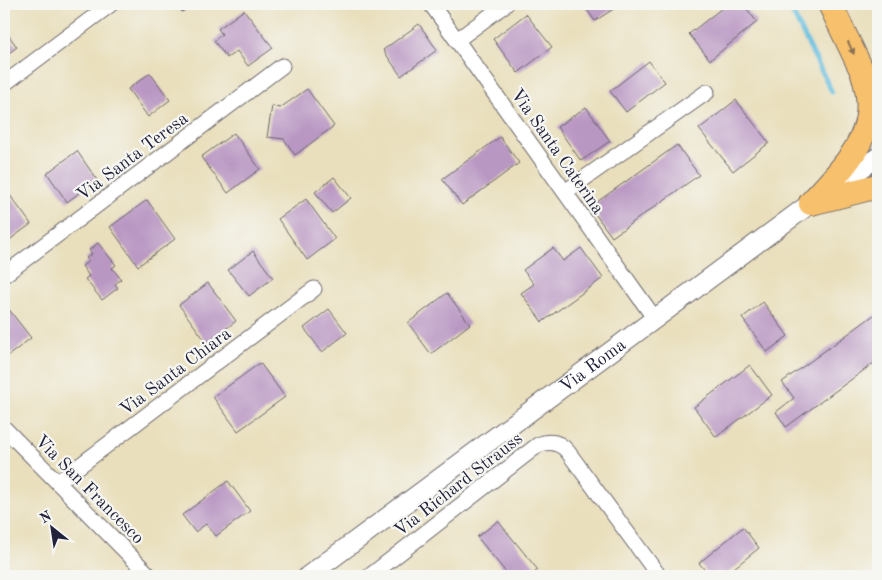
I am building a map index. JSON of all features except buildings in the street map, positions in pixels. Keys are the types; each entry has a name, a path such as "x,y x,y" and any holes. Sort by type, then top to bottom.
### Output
{"main road":[{"path":"812,203 851,158 861,140 866,124 871,81 830,4"},
{"path":"812,203 878,186"}],"street":[{"path":"4,84 111,4"},
{"name":"Via Santa Caterina","path":"431,4 655,319"},
{"path":"457,40 506,4"},
{"name":"Via Santa Teresa","path":"4,275 282,66"},
{"path":"565,192 707,92"},
{"name":"Via Roma","path":"308,576 878,156"},
{"name":"Via Santa Chiara","path":"58,482 314,289"},
{"name":"Via San Francesco","path":"4,428 150,576"},
{"name":"Via Richard Strauss","path":"370,576 535,448 553,442 562,446 568,452 660,576"}],"waterway":[{"path":"788,4 832,92"}]}
